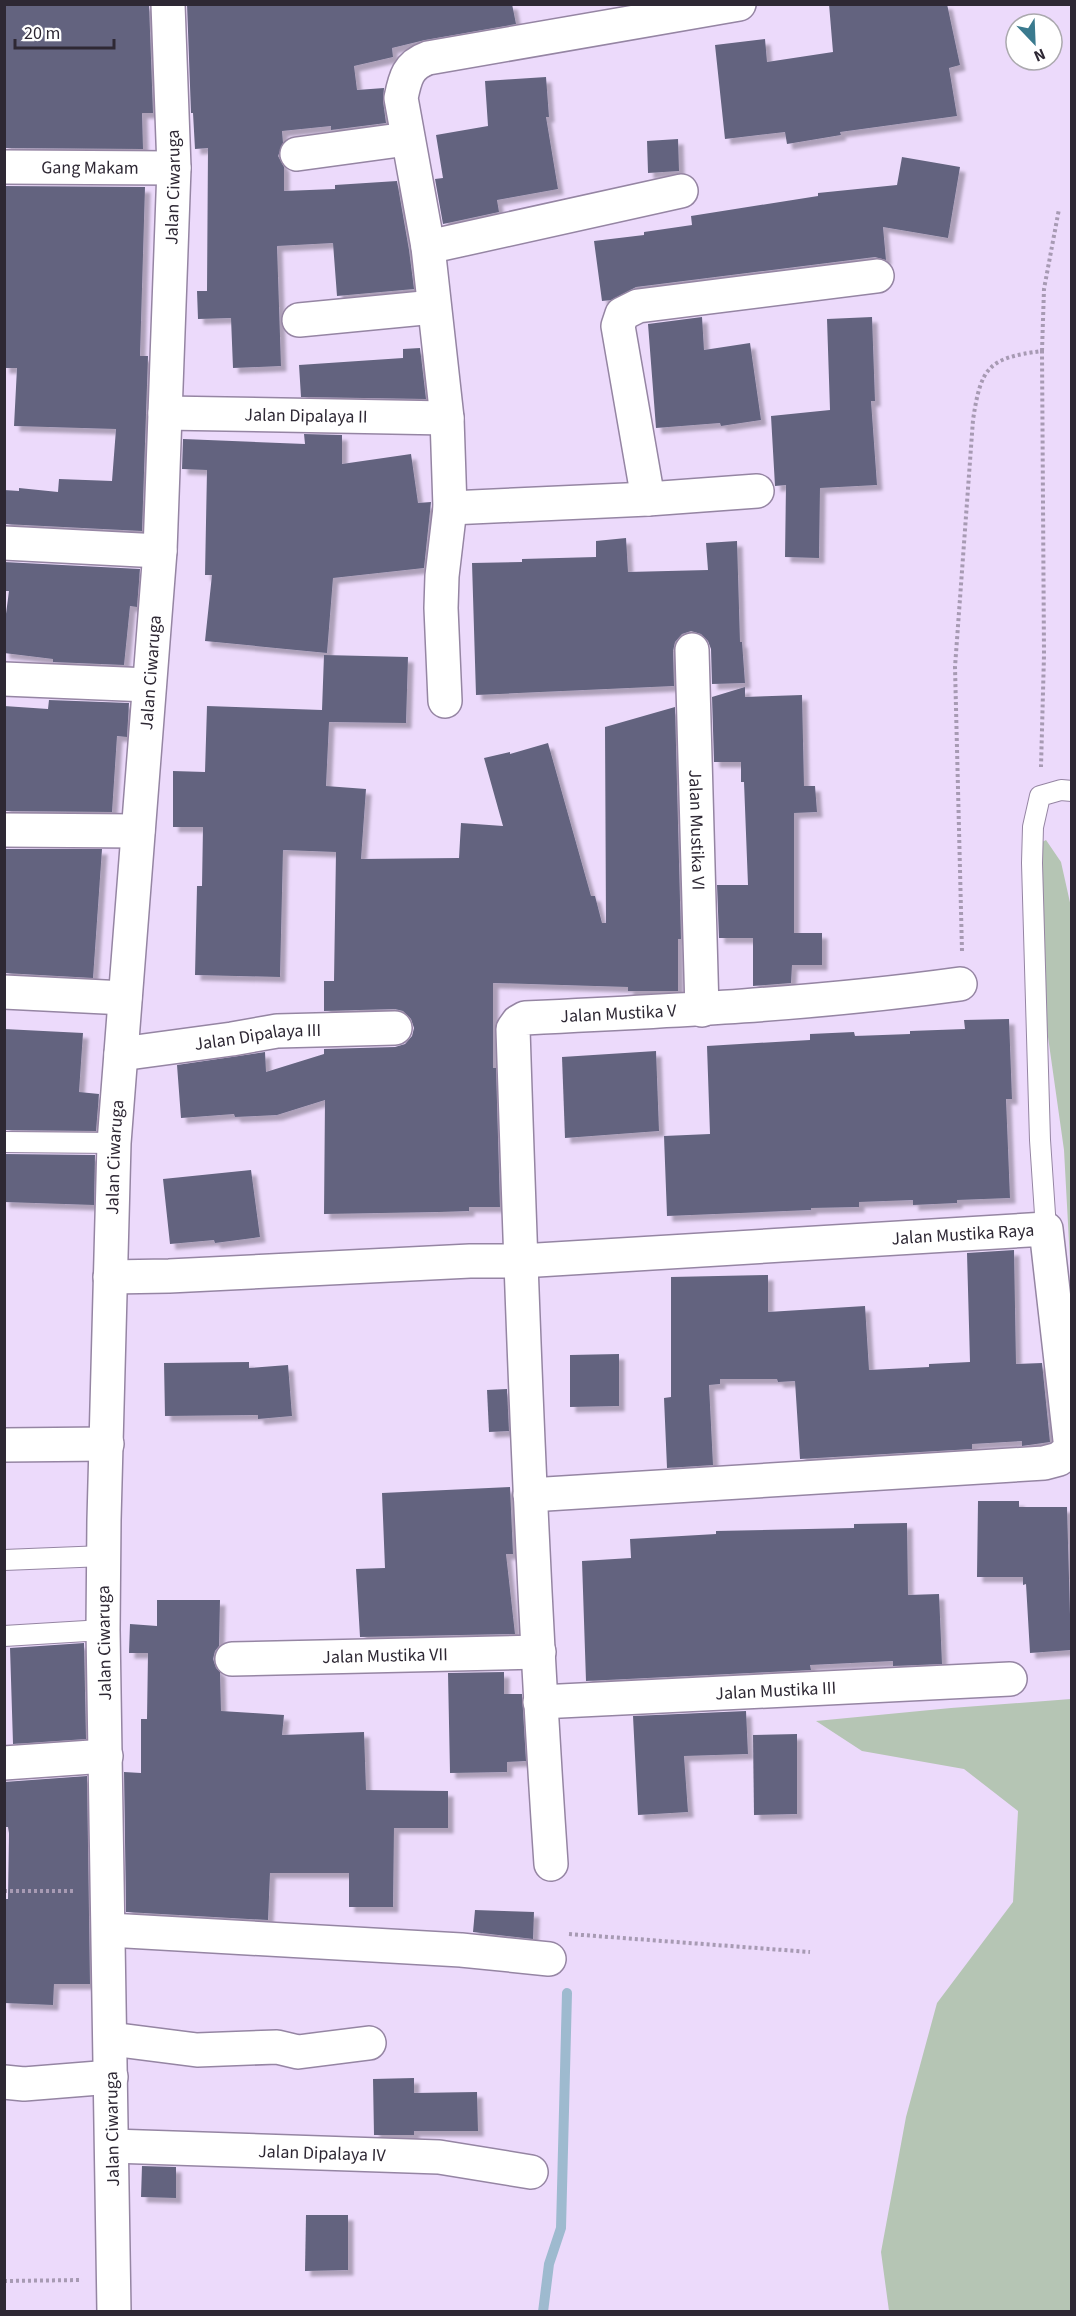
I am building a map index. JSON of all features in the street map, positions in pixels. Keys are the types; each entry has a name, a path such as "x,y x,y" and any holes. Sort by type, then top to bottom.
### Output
{"street":[{"name":"Jalan Ciwaruga","path":"113,2296 111,2039 103,1630 110,1277 114,1143 160,551 174,168 168,4"},
{"path":"445,701 442,587 450,508 447,418 428,247 401,98 405,77 417,62 428,58 739,4"},
{"path":"297,154 407,139"},
{"name":"Gang Makam","path":"4,167 174,168"},
{"path":"428,247 681,191"},
{"path":"648,499 618,326 622,314 638,306 877,276"},
{"path":"299,320 434,307"},
{"name":"Jalan Dipalaya II","path":"165,413 447,418"},
{"path":"450,508 648,499 758,491"},
{"path":"4,543 160,551"},
{"name":"Jalan Mustika VI","path":"692,650 702,1010"},
{"path":"4,679 149,685"},
{"path":"4,830 138,831"},
{"name":"Jalan Mustika V","path":"520,1261 513,1029 518,1022 525,1018 702,1010 899,993 960,984"},
{"path":"4,992 125,999"},
{"name":"Jalan Dipalaya III","path":"121,1054 277,1031 395,1028"},
{"path":"530,1495 1044,1463 1059,1459 1071,1449 1046,1229"},
{"name":"Jalan Mustika Raya","path":"110,1277 470,1261 520,1261 1046,1229"},
{"path":"520,1261 540,1702 551,1864"},
{"path":"4,1445 106,1444"},
{"name":"Jalan Mustika VII","path":"232,1659 539,1652"},
{"name":"Jalan Mustika III","path":"540,1702 1010,1678"},
{"path":"4,1762 106,1756"},
{"path":"109,1930 461,1950 549,1959"},
{"path":"111,2039 197,2050 277,2047 298,2052 369,2043"},
{"path":"4,2082 24,2084 111,2077"},
{"name":"Jalan Dipalaya IV","path":"112,2146 440,2157 531,2172"}],"lane":[{"path":"1040,796 1061,790 1071,791"},
{"name":"Jalan Mustika Raya","path":"1040,796 1033,827 1032,862 1040,1140 1046,1229"},
{"path":"4,1142 114,1143"},
{"path":"4,1560 104,1556"},
{"path":"4,1636 103,1630"}],"path":[{"path":"1040,796 1044,655 1042,351 1044,289 1059,209"},
{"path":"962,951 955,667 973,420 977,393 987,368 1011,355 1042,351"},
{"path":"4,1891 108,1891"},
{"path":"549,1959 557,1958 561,1954 566,1934 574,1933 810,1952"},
{"path":"4,2281 113,2296"}],"green space":[{"path":"1046,840 1061,862 1071,907 1071,1279 1064,1150 1022,853"},
{"path":"1071,1699 1071,2311 889,2311 881,2252 906,2117 937,2003 1013,1902 1018,1811 964,1769 862,1751 816,1721"}],"building":[{"path":"4,4 149,4 153,113 142,113 143,149 4,148"},
{"path":"187,4 512,4 516,24 392,48 393,57 354,66 357,90 384,88 386,123 331,130 331,126 282,131 283,143 278,156 284,167 284,191 335,189 335,185 397,181 414,289 337,296 333,243 277,246 281,366 233,368 231,318 198,319 197,291 207,291 208,148 195,149 193,113 191,113"},
{"path":"829,4 947,4 960,65 949,68 957,116 840,132 841,135 787,144 785,132 725,139 715,45 765,39 767,62 833,52"},
{"path":"546,77 549,117 546,117 558,189 497,200 499,212 443,224 435,179 443,178 436,135 488,126 485,81"},
{"path":"678,139 679,171 648,173 647,141"},
{"path":"902,157 960,167 948,238 883,227 886,260 875,257 636,287 611,300 602,301 594,241 644,235 644,232 692,225 691,216 818,196 818,193 897,185"},
{"path":"4,186 145,187 140,356 148,356 142,531 4,524 4,490 19,491 19,488 58,492 59,479 112,481 116,429 14,426 17,368 4,368"},
{"path":"702,317 704,350 750,343 761,420 721,426 720,423 656,428 648,324"},
{"path":"872,317 875,401 871,401 877,485 820,488 819,558 785,557 786,485 775,486 771,416 830,410 827,319"},
{"path":"420,348 426,399 301,397 299,365 403,358 403,349"},
{"path":"304,434 342,435 342,464 411,454 418,503 431,502 424,568 333,578 327,653 205,641 212,575 205,575 207,470 182,469 183,439 305,444"},
{"path":"626,538 628,572 708,570 706,543 737,541 740,642 742,642 745,683 712,684 711,649 708,641 701,634 691,631 682,634 675,642 674,686 476,695 472,563 596,557 596,541"},
{"path":"4,562 140,569 137,607 130,606 124,665 53,662 53,659 4,653 4,629 9,591 4,591"},
{"path":"324,655 408,657 406,723 329,722 326,786 366,789 361,859 459,858 461,823 503,826 484,758 510,752 510,754 548,743 591,896 595,896 602,923 606,923 605,727 675,707 681,939 678,939 678,991 628,991 628,987 493,983 493,1068 496,1068 500,1207 469,1207 469,1211 324,1214 325,1100 277,1115 235,1117 234,1114 181,1118 177,1065 265,1052 266,1072 324,1054 324,1049 395,1047 405,1044 412,1036 414,1028 411,1019 403,1011 395,1009 324,1011 324,981 334,981 336,852 283,850 280,977 195,975 197,886 202,886 203,827 173,827 173,771 205,772 207,706 322,710"},
{"path":"745,687 745,697 802,695 804,786 815,786 817,812 794,813 794,933 822,933 822,965 792,965 791,983 753,986 753,938 719,938 717,885 748,885 744,782 741,782 741,762 714,762 712,697"},
{"path":"49,700 129,703 127,737 117,736 112,812 4,811 4,706 48,709"},
{"path":"4,849 102,849 93,978 4,973"},
{"path":"1009,1019 1012,1099 1006,1099 1010,1198 957,1200 957,1203 913,1205 913,1200 859,1202 859,1207 667,1216 664,1136 710,1134 707,1046 810,1040 810,1034 854,1032 855,1036 910,1034 910,1031 965,1029 964,1020"},
{"path":"4,1029 83,1033 79,1092 99,1094 96,1131 4,1130"},
{"path":"656,1051 659,1131 565,1138 562,1057"},
{"path":"4,1154 95,1155 94,1205 4,1202"},
{"path":"251,1170 260,1237 215,1243 214,1240 170,1244 163,1179"},
{"path":"1014,1250 1016,1364 1042,1363 1050,1442 1022,1446 1022,1441 972,1444 972,1449 800,1459 795,1381 720,1379 720,1384 709,1385 713,1465 667,1468 664,1398 671,1397 671,1277 768,1275 768,1312 865,1306 869,1370 929,1367 929,1364 970,1362 967,1253"},
{"path":"619,1354 619,1406 570,1407 570,1355"},
{"path":"249,1362 249,1368 288,1365 292,1416 258,1419 258,1415 165,1416 164,1363"},
{"path":"507,1389 509,1431 489,1432 487,1390"},
{"path":"510,1487 513,1554 506,1554 515,1634 360,1637 356,1569 385,1568 382,1493"},
{"path":"978,1501 1019,1501 1019,1507 1067,1507 1071,1650 1030,1653 1026,1584 1023,1585 1023,1577 977,1577"},
{"path":"907,1523 908,1595 939,1594 942,1664 893,1666 893,1661 810,1665 811,1670 586,1681 582,1561 631,1558 630,1539 716,1534 716,1531 854,1528 854,1524"},
{"path":"157,1600 220,1600 219,1646 213,1659 220,1672 221,1711 284,1715 282,1735 364,1732 366,1790 448,1791 448,1828 394,1828 393,1907 349,1907 349,1873 270,1873 268,1920 126,1912 124,1772 141,1773 141,1719 147,1719 148,1653 129,1653 130,1624 157,1626"},
{"path":"84,1643 86,1739 13,1744 10,1648"},
{"path":"504,1672 504,1694 522,1694 526,1761 507,1762 507,1772 450,1773 448,1673"},
{"path":"746,1711 748,1754 684,1756 688,1812 638,1815 633,1716"},
{"path":"797,1734 797,1814 754,1815 753,1735"},
{"path":"87,1776 90,1984 54,1984 53,2005 4,2003 4,1899 8,1899 9,1833 8,1827 4,1827 4,1782"},
{"path":"475,1910 534,1912 533,1939 473,1932"},
{"path":"414,2078 414,2093 477,2092 478,2131 414,2131 414,2135 374,2135 373,2079"},
{"path":"142,2166 176,2167 176,2198 141,2197"},
{"path":"306,2215 348,2215 348,2270 305,2271"}],"waterway":[{"path":"543,2312 549,2264 561,2228 567,1993"}]}
